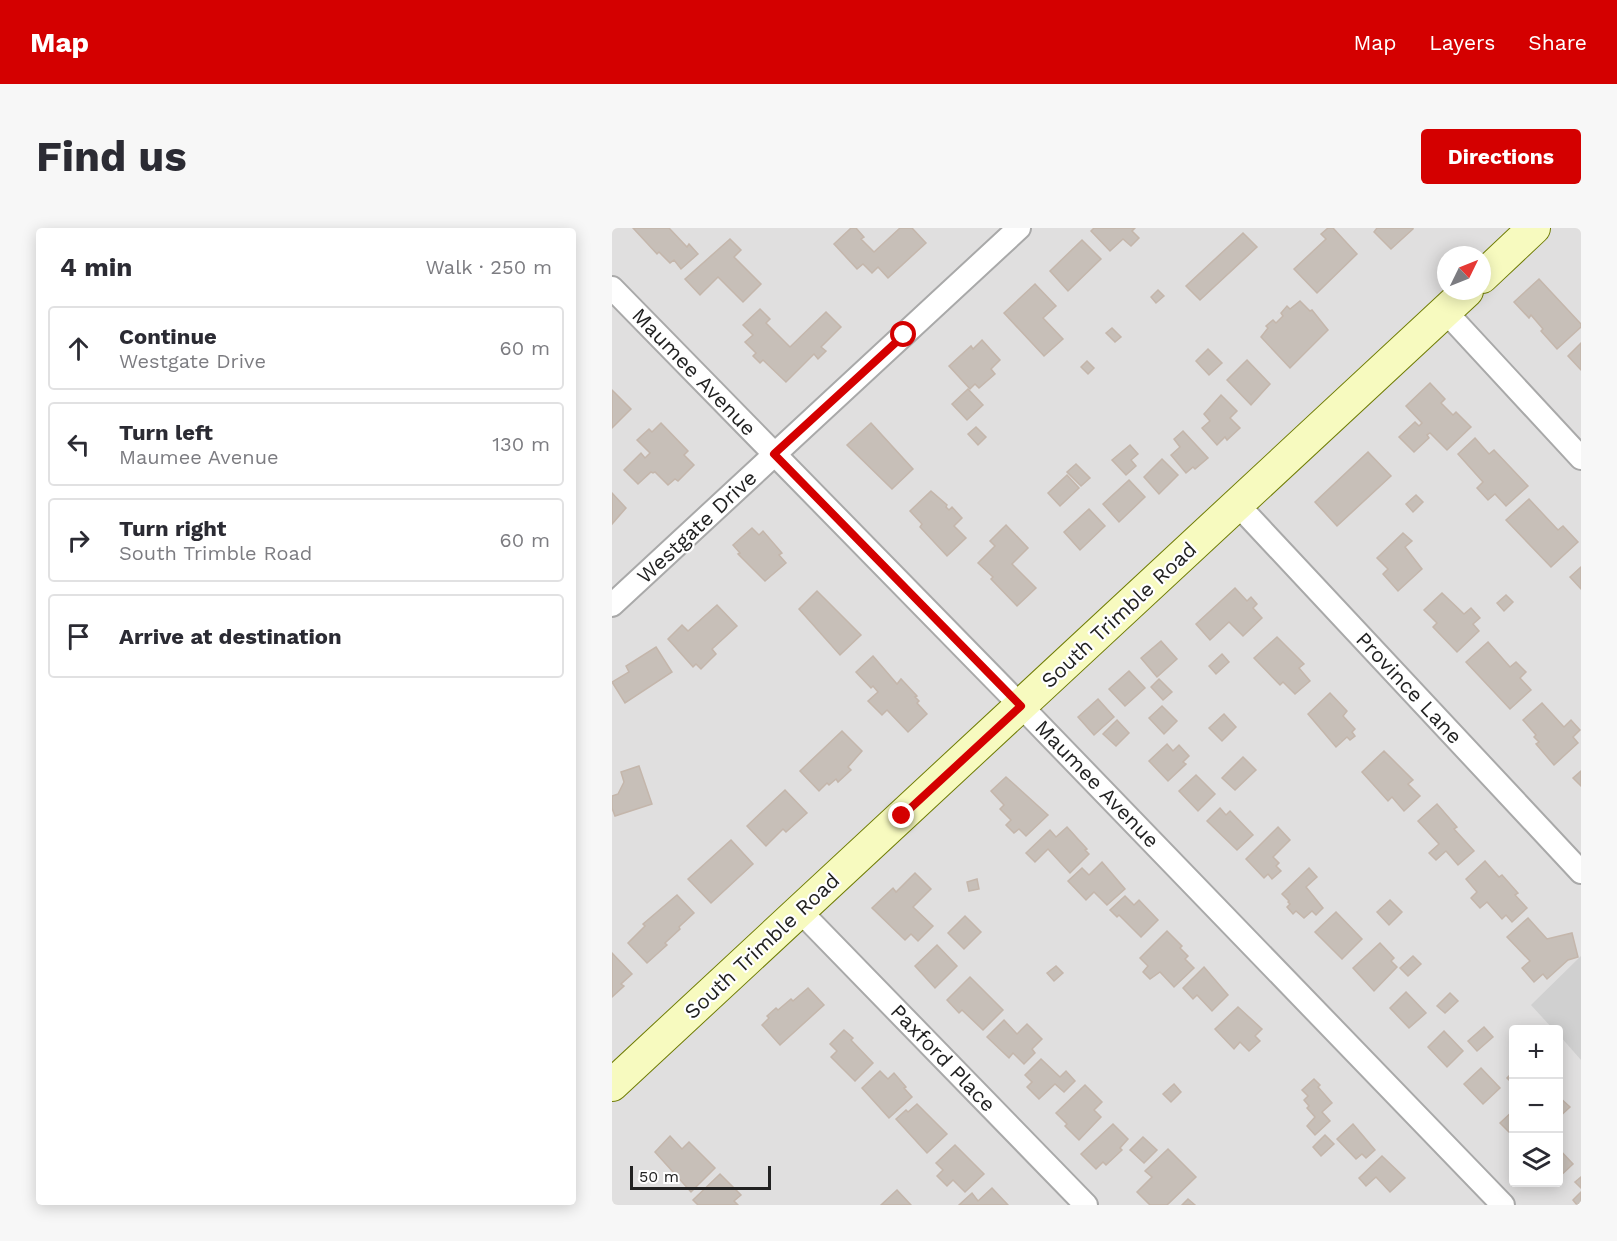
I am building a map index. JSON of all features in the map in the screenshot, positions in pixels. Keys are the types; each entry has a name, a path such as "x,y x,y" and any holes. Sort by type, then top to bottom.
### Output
{"main road":[{"path":"1491,269 1534,228"},
{"name":"South Trimble Road","path":"612,1086 1456,301"}],"street":[{"name":"Westgate Drive","path":"612,605 1019,228"},
{"name":"Maumee Avenue","path":"612,288 1021,706 1503,1205"},
{"path":"1456,301 1581,458"},
{"name":"Province Lane","path":"1238,505 1581,872"},
{"name":"Paxford Place","path":"800,911 1086,1205"}],"shaded area":[{"path":"612,228 1581,228 1581,1205 612,1205"},
{"path":"1581,956 1581,1060 1563,1040 1563,1025 1549,1025 1531,1005"}],"building":[{"path":"633,228 669,228 687,247 689,244 698,254 681,269 674,260 670,263 659,252 657,254"},
{"path":"851,228 856,228 864,237 861,239 874,252 900,228 912,228 926,243 888,278 878,267 872,273 863,264 857,269 834,244"},
{"path":"1094,228 1135,228 1132,231 1139,238 1131,246 1123,239 1110,251 1091,231"},
{"path":"1328,228 1333,228 1357,254 1317,293 1294,269 1326,239 1321,234"},
{"path":"1377,228 1413,229 1391,249 1374,232"},
{"path":"1243,233 1257,247 1200,300 1186,286"},
{"path":"730,239 741,250 734,257 761,284 743,302 718,277 700,295 685,279"},
{"path":"1082,240 1101,259 1068,291 1050,271"},
{"path":"1539,279 1581,324 1581,327 1557,349 1531,315 1529,318 1514,302"},
{"path":"1035,284 1056,306 1043,318 1063,339 1044,356 1004,313"},
{"path":"1158,290 1164,296 1156,303 1151,297"},
{"path":"1300,301 1310,311 1312,310 1328,330 1290,368 1261,337 1268,328 1266,326 1273,320 1276,323 1283,316 1281,313 1287,306 1290,309"},
{"path":"760,309 770,319 766,323 790,347 826,312 841,327 821,347 826,351 818,359 814,354 786,382 763,360 760,363 753,356 756,353 745,342 753,335 743,325"},
{"path":"1112,328 1121,337 1115,342 1106,333"},
{"path":"982,340 1000,360 991,369 995,374 979,388 975,384 970,389 949,366 971,346 973,349"},
{"path":"1581,343 1581,370 1568,356"},
{"path":"1208,349 1222,363 1209,375 1196,361"},
{"path":"1247,360 1270,384 1251,405 1227,380"},
{"path":"1087,361 1094,368 1088,374 1081,367"},
{"path":"1430,383 1445,399 1441,403 1453,415 1456,412 1471,427 1447,450 1430,433 1427,435 1429,438 1414,452 1399,437 1415,422 1419,426 1422,423 1406,406"},
{"path":"968,389 983,405 967,420 952,404"},
{"path":"612,390 631,409 612,428"},
{"path":"1221,395 1237,411 1230,418 1240,428 1227,440 1225,437 1217,445 1202,428 1210,421 1204,414"},
{"path":"661,423 688,451 684,455 694,465 678,481 675,479 668,485 655,472 651,472 638,484 624,470 641,453 645,458 650,453 637,440 649,429 652,432"},
{"path":"871,423 913,469 892,489 847,445"},
{"path":"976,427 986,437 978,445 968,434"},
{"path":"1183,431 1208,458 1186,473 1171,455 1180,447 1174,439"},
{"path":"1475,438 1489,454 1494,450 1528,486 1506,506 1495,494 1488,500 1477,488 1483,482 1458,454"},
{"path":"1130,445 1138,454 1131,460 1136,466 1126,475 1112,460"},
{"path":"1368,452 1391,476 1337,526 1315,502"},
{"path":"1162,459 1178,475 1159,494 1144,477"},
{"path":"1076,464 1090,478 1081,486 1067,472"},
{"path":"1067,475 1079,488 1060,506 1048,493"},
{"path":"1129,480 1145,497 1119,522 1103,504"},
{"path":"931,491 947,505 949,510 952,507 962,518 954,526 966,538 947,556 920,527 922,524 910,511"},
{"path":"612,493 626,508 612,524"},
{"path":"1416,495 1423,502 1413,512 1406,504"},
{"path":"1529,499 1558,530 1563,526 1578,542 1551,567 1506,520"},
{"path":"1089,509 1105,526 1080,550 1064,532"},
{"path":"1006,525 1028,548 1012,564 1036,588 1017,606 978,563 995,546 990,541"},
{"path":"752,528 759,535 763,531 782,553 779,555 786,563 765,581 738,554 740,553 733,545"},
{"path":"1403,533 1412,541 1405,547 1422,569 1398,591 1383,574 1388,569 1377,558"},
{"path":"1581,567 1581,589 1570,577"},
{"path":"1235,588 1247,601 1251,597 1257,604 1253,608 1262,618 1243,636 1229,622 1210,640 1196,624"},
{"path":"817,591 861,635 840,655 799,609"},
{"path":"1442,593 1464,614 1471,608 1480,618 1473,624 1479,631 1457,652 1433,627 1437,623 1424,610"},
{"path":"1506,595 1513,602 1504,611 1497,603"},
{"path":"717,605 737,626 712,649 716,654 701,669 696,664 693,667 668,639 682,625 688,631"},
{"path":"1277,637 1304,664 1299,668 1310,681 1295,694 1283,682 1280,685 1254,658"},
{"path":"1161,641 1177,659 1157,677 1141,658"},
{"path":"1488,642 1510,667 1516,662 1526,672 1520,678 1531,690 1510,709 1466,662"},
{"path":"656,647 672,672 625,703 612,682 629,672 626,666"},
{"path":"1222,654 1229,662 1216,674 1209,666"},
{"path":"873,656 897,684 901,679 917,696 915,697 919,701 917,703 927,714 908,732 887,710 882,715 868,701 878,692 856,672"},
{"path":"1129,671 1145,688 1125,706 1109,689"},
{"path":"1159,679 1172,692 1163,700 1151,687"},
{"path":"1330,693 1347,711 1343,716 1355,729 1352,732 1355,736 1350,740 1347,737 1336,747 1308,714"},
{"path":"1098,699 1114,717 1094,735 1078,717"},
{"path":"1542,703 1564,727 1571,720 1580,730 1573,737 1578,743 1554,765 1536,744 1539,742 1534,737 1536,735 1523,720"},
{"path":"1162,706 1177,721 1164,734 1149,718"},
{"path":"1224,714 1236,727 1222,741 1209,728"},
{"path":"1117,720 1129,733 1116,746 1103,734"},
{"path":"842,731 862,751 848,767 851,770 838,782 836,779 829,785 827,783 819,791 800,771"},
{"path":"1167,744 1173,751 1179,745 1189,756 1183,762 1186,764 1168,781 1149,761"},
{"path":"1384,751 1413,780 1408,784 1420,796 1404,811 1392,797 1388,801 1362,772"},
{"path":"1243,757 1256,770 1235,790 1222,778"},
{"path":"639,766 652,804 615,816 612,796 618,794 624,782 621,772"},
{"path":"1581,771 1581,786 1573,778"},
{"path":"1196,775 1215,794 1198,811 1179,791"},
{"path":"1006,777 1048,815 1026,836 1019,829 1014,833 1006,825 1011,820 1000,809 1004,805 991,791"},
{"path":"785,790 807,813 786,832 783,829 766,846 747,826"},
{"path":"1437,804 1457,827 1454,829 1474,851 1458,865 1446,851 1436,860 1429,853 1439,844 1418,821"},
{"path":"1220,808 1226,815 1230,811 1253,835 1237,850 1207,821"},
{"path":"1067,827 1089,854 1070,873 1048,849 1035,862 1026,853 1050,830 1056,837"},
{"path":"1278,827 1290,840 1273,857 1279,863 1276,866 1281,871 1272,879 1268,874 1264,878 1246,859"},
{"path":"731,840 753,864 711,903 688,879"},
{"path":"1485,861 1499,877 1502,875 1518,893 1515,895 1527,908 1512,922 1506,915 1502,919 1487,902 1480,908 1471,898 1477,892 1466,879"},
{"path":"1102,862 1125,889 1107,905 1094,892 1086,900 1068,881 1082,868 1089,875"},
{"path":"1309,868 1317,877 1306,887 1323,908 1316,915 1312,911 1304,918 1296,911 1293,914 1287,907 1290,904 1289,901 1282,894"},
{"path":"915,873 931,889 913,907 933,926 918,941 911,934 905,940 872,908 893,888 896,892"},
{"path":"977,879 979,889 969,891 967,882"},
{"path":"677,895 694,913 665,943 667,945 647,963 628,943 645,926 643,924"},
{"path":"1125,896 1134,905 1139,900 1158,920 1141,937 1119,915 1117,917 1110,910"},
{"path":"1390,900 1402,912 1389,925 1377,912"},
{"path":"1336,912 1362,939 1342,959 1315,932"},
{"path":"965,916 981,932 964,949 948,933"},
{"path":"1528,918 1547,939 1572,933 1578,957 1568,960 1547,979 1543,974 1534,982 1522,968 1530,961 1507,937"},
{"path":"1167,931 1182,946 1180,948 1188,956 1185,959 1194,968 1174,987 1160,972 1150,979 1143,972 1148,966 1140,958"},
{"path":"1380,943 1394,958 1391,961 1397,967 1374,991 1353,968"},
{"path":"937,945 957,966 935,988 915,966"},
{"path":"612,953 632,974 621,984 624,986 612,997"},
{"path":"1413,956 1421,964 1408,976 1400,968"},
{"path":"1056,966 1063,973 1054,981 1047,973"},
{"path":"1204,967 1228,995 1212,1011 1197,995 1193,999 1183,988"},
{"path":"970,977 1003,1010 983,1030 962,1010 959,1013 947,1000"},
{"path":"808,988 824,1005 780,1045 762,1025 769,1018 767,1016 776,1008 778,1010 791,999 793,1001"},
{"path":"1406,992 1426,1013 1409,1028 1390,1008"},
{"path":"1450,993 1458,1001 1445,1013 1437,1006"},
{"path":"1238,1007 1262,1029 1255,1036 1260,1041 1249,1051 1240,1042 1234,1049 1215,1029"},
{"path":"1004,1020 1017,1034 1027,1024 1042,1039 1032,1049 1035,1053 1024,1064 1013,1053 1009,1058 987,1037"},
{"path":"1484,1027 1493,1037 1477,1051 1468,1041"},
{"path":"844,1030 873,1063 855,1081 831,1057 837,1051 830,1044"},
{"path":"1444,1031 1463,1051 1447,1067 1428,1047"},
{"path":"1041,1059 1060,1077 1066,1071 1075,1081 1064,1092 1055,1084 1039,1099 1027,1087 1032,1082 1025,1075"},
{"path":"1481,1068 1500,1088 1483,1104 1464,1084"},
{"path":"880,1071 888,1079 894,1073 912,1097 889,1118 862,1088"},
{"path":"1314,1079 1332,1103 1322,1112 1330,1121 1315,1135 1307,1126 1315,1117 1307,1108 1309,1106 1304,1100 1308,1096 1302,1090"},
{"path":"1174,1084 1181,1092 1171,1102 1163,1094"},
{"path":"1085,1085 1102,1102 1094,1110 1101,1117 1079,1140 1056,1113"},
{"path":"1563,1101 1570,1107 1563,1113"},
{"path":"917,1104 947,1134 927,1153 896,1119"},
{"path":"1509,1115 1509,1132 1500,1123"},
{"path":"1113,1124 1128,1139 1120,1148 1122,1150 1106,1165 1103,1162 1096,1169 1081,1154"},
{"path":"1353,1124 1375,1150 1366,1158 1362,1154 1356,1159 1337,1139"},
{"path":"1325,1135 1334,1144 1321,1156 1313,1147"},
{"path":"670,1136 682,1149 689,1142 715,1168 691,1192 655,1152"},
{"path":"1143,1137 1157,1150 1144,1163 1130,1150"},
{"path":"955,1145 984,1174 965,1192 953,1180 947,1186 937,1176 943,1170 936,1163"},
{"path":"1168,1149 1196,1177 1167,1205 1150,1205 1137,1192 1152,1177 1145,1171"},
{"path":"1563,1153 1573,1164 1563,1173"},
{"path":"1382,1156 1405,1178 1390,1192 1376,1177 1366,1186 1359,1178"},
{"path":"720,1174 741,1195 734,1201 738,1205 698,1205 693,1200"},
{"path":"1581,1177 1581,1188 1575,1182"},
{"path":"992,1188 1008,1205 959,1205 972,1193 978,1201"},
{"path":"897,1190 911,1205 881,1205"},
{"path":"1581,1192 1581,1205 1577,1205 1573,1200"},
{"path":"1188,1199 1195,1205 1182,1205"}],"route":[{"path":"902,816 1021,706 774,454 904,335"}]}
